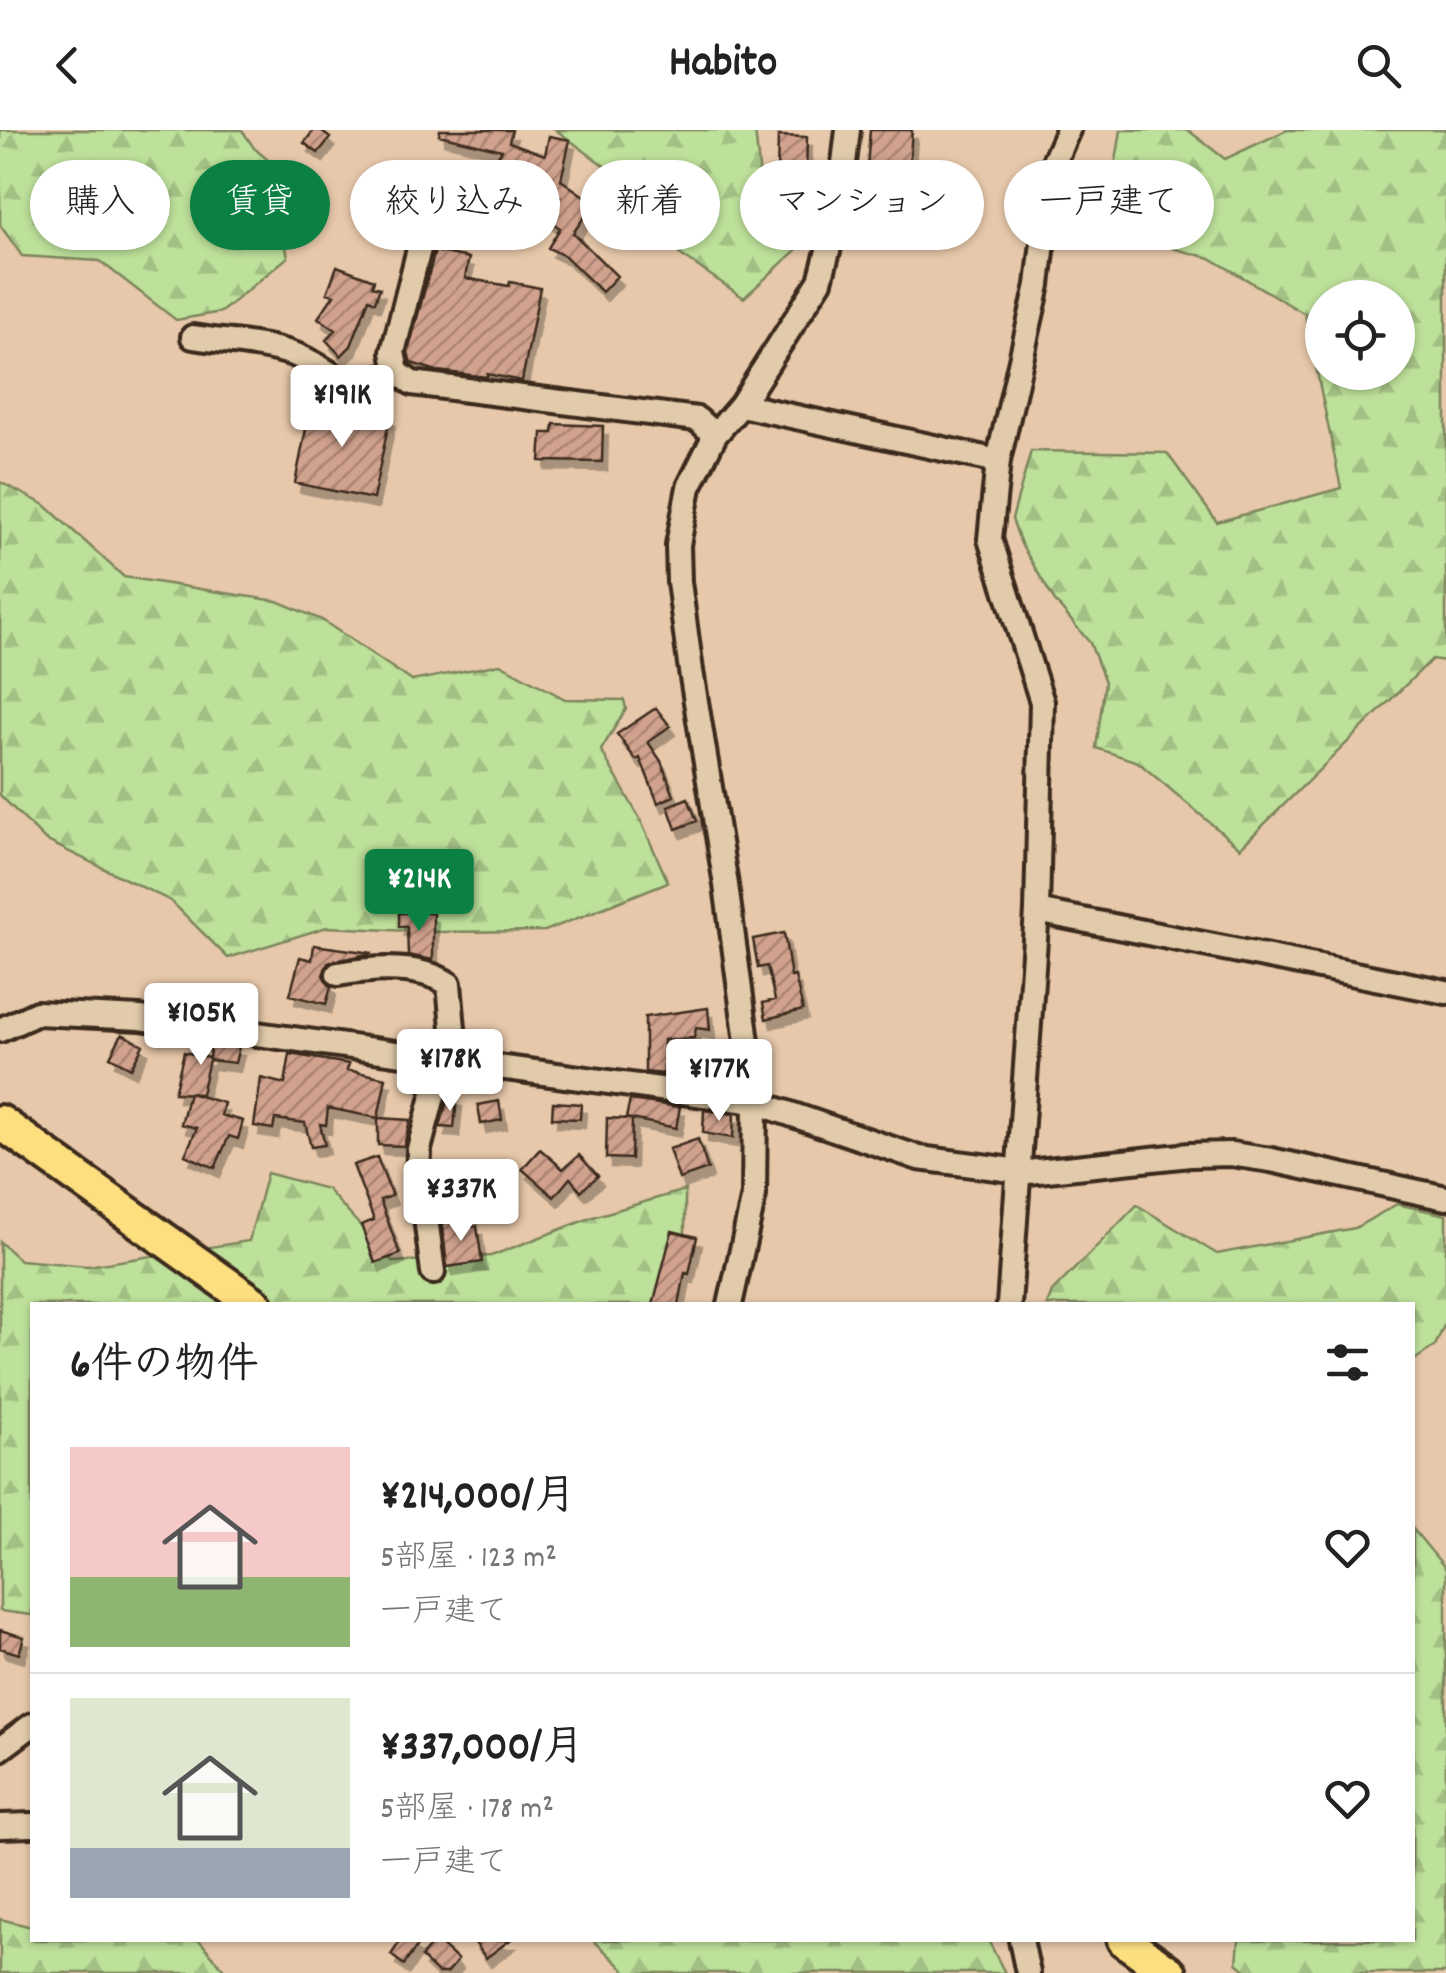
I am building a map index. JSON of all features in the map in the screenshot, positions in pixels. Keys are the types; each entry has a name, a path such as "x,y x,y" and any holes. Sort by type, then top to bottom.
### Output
{"highway":[{"path":"0,1122 252,1302"},
{"path":"1127,1942 1170,1973"}],"street":[{"path":"731,1302 754,1195 755,1102 679,582 678,545 689,488 715,436 740,405 820,281 838,214 848,130"},
{"path":"1009,1302 1038,911 1042,702 990,538 998,460 1038,285 1052,166 1068,130"},
{"path":"419,250 393,352 397,372 412,383 696,418 715,436"},
{"path":"193,337 290,352 345,382 376,381 397,372"},
{"path":"740,405 998,460"},
{"path":"1038,911 1446,992"},
{"path":"338,974 370,968 435,974 450,984 450,1060 419,1150 418,1192 426,1218 433,1272"},
{"path":"0,1030 38,1014 140,1018 755,1102 919,1158 1028,1172 1230,1154 1446,1198"},
{"path":"0,1749 30,1727"},
{"path":"0,1826 30,1825"},
{"path":"1021,1942 1028,1973"}],"green space":[{"path":"0,130 242,130 268,160 190,160 190,250 287,250 288,257 221,312 176,320 100,261 22,256 0,225"},
{"path":"556,130 755,130 758,160 740,160 740,250 796,250 744,298 674,250 720,250 720,160 596,160"},
{"path":"1121,130 1188,130 1225,159 1287,130 1446,130 1446,661 1432,659 1240,848 1138,762 1096,748 1105,682 1090,643 1054,600 1021,544 1012,519 1031,451 1167,453 1217,522 1341,488 1321,390 1415,390 1415,280 1305,280 1305,314 1210,258 1179,250 1214,250 1214,160 1116,160"},
{"path":"0,482 45,505 124,577 277,601 322,620 412,681 500,664 565,699 624,700 626,709 601,750 640,819 668,882 545,931 429,932 327,927 228,958 171,901 45,840 0,795"},
{"path":"267,1173 327,1189 393,1262 491,1256 593,1217 685,1190 685,1253 660,1302 30,1302 30,1615 0,1611 0,1242 20,1260 88,1266 249,1241"},
{"path":"1397,1204 1446,1215 1446,1321 1435,1346 1415,1360 1415,1302 1048,1302 1052,1292 1137,1205 1217,1254 1355,1228"},
{"path":"1415,1531 1446,1569 1446,1973 1249,1973 1237,1963 1239,1942 1415,1942"},
{"path":"0,1919 30,1926 30,1942 201,1942 227,1973 0,1973"},
{"path":"595,1942 989,1942 1005,1973 628,1973"}],"building":[{"path":"314,130 330,138 318,153 304,143"},
{"path":"440,130 512,130 509,142 545,155 549,136 570,140 561,180 580,193 580,223 573,233 580,240 580,250 590,250 617,276 602,292 565,256 552,250 560,250 560,160 495,160 502,150 439,135"},
{"path":"870,130 912,130 910,160 868,160"},
{"path":"778,136 807,137 806,160 777,160"},
{"path":"435,251 469,258 465,278 540,288 522,381 437,371 411,363 408,352"},
{"path":"337,266 374,280 372,286 380,288 375,302 369,299 351,346 341,356 326,340 336,330 318,318 334,295 327,293"},
{"path":"312,400 390,417 373,499 295,483"},
{"path":"554,424 603,426 602,462 540,461 542,433 553,433"},
{"path":"656,708 670,726 648,742 661,761 674,796 658,803 640,758 636,760 617,734"},
{"path":"688,798 697,821 676,829 668,806"},
{"path":"399,913 433,913 433,960 408,955 407,927 399,927"},
{"path":"784,933 791,977 795,976 803,1010 766,1019 763,1003 775,1000 767,966 758,968 753,939"},
{"path":"314,945 372,953 328,963 323,975 331,987 326,1004 290,995 300,957 312,960"},
{"path":"708,1008 710,1030 696,1028 694,1038 664,1040 664,1074 645,1072 645,1017"},
{"path":"122,1034 143,1045 131,1068 110,1057"},
{"path":"211,1043 239,1047 235,1063 209,1060 201,1094 174,1093 184,1052 209,1058"},
{"path":"290,1054 349,1064 347,1070 386,1078 378,1118 328,1108 326,1125 320,1124 325,1145 311,1147 305,1123 275,1119 273,1129 254,1126 261,1078 285,1084"},
{"path":"706,1063 735,1064 738,1084 705,1080"},
{"path":"189,1093 224,1103 221,1115 243,1121 238,1139 229,1136 215,1168 185,1155 197,1128 181,1124"},
{"path":"448,1097 457,1098 454,1128 440,1127"},
{"path":"630,1100 680,1107 676,1128 632,1119 631,1159 606,1158 607,1118 631,1119 626,1118"},
{"path":"499,1101 502,1120 481,1124 478,1105"},
{"path":"553,1102 581,1104 580,1119 552,1118"},
{"path":"704,1110 734,1114 733,1138 703,1133"},
{"path":"378,1118 410,1120 404,1146 378,1145"},
{"path":"698,1139 708,1169 679,1179 669,1149"},
{"path":"540,1149 563,1169 579,1155 598,1176 581,1191 570,1178 554,1197 522,1169"},
{"path":"377,1157 392,1196 380,1200 400,1254 375,1263 361,1225 374,1220 353,1165"},
{"path":"463,1221 463,1228 477,1226 482,1262 447,1267 442,1222"},
{"path":"672,1231 697,1237 680,1302 654,1302"},
{"path":"0,1630 24,1637 19,1654 0,1648"},
{"path":"400,1942 417,1946 404,1965 391,1955"},
{"path":"438,1942 458,1960 447,1973 438,1973 421,1957"},
{"path":"474,1942 507,1942 486,1958"}]}
